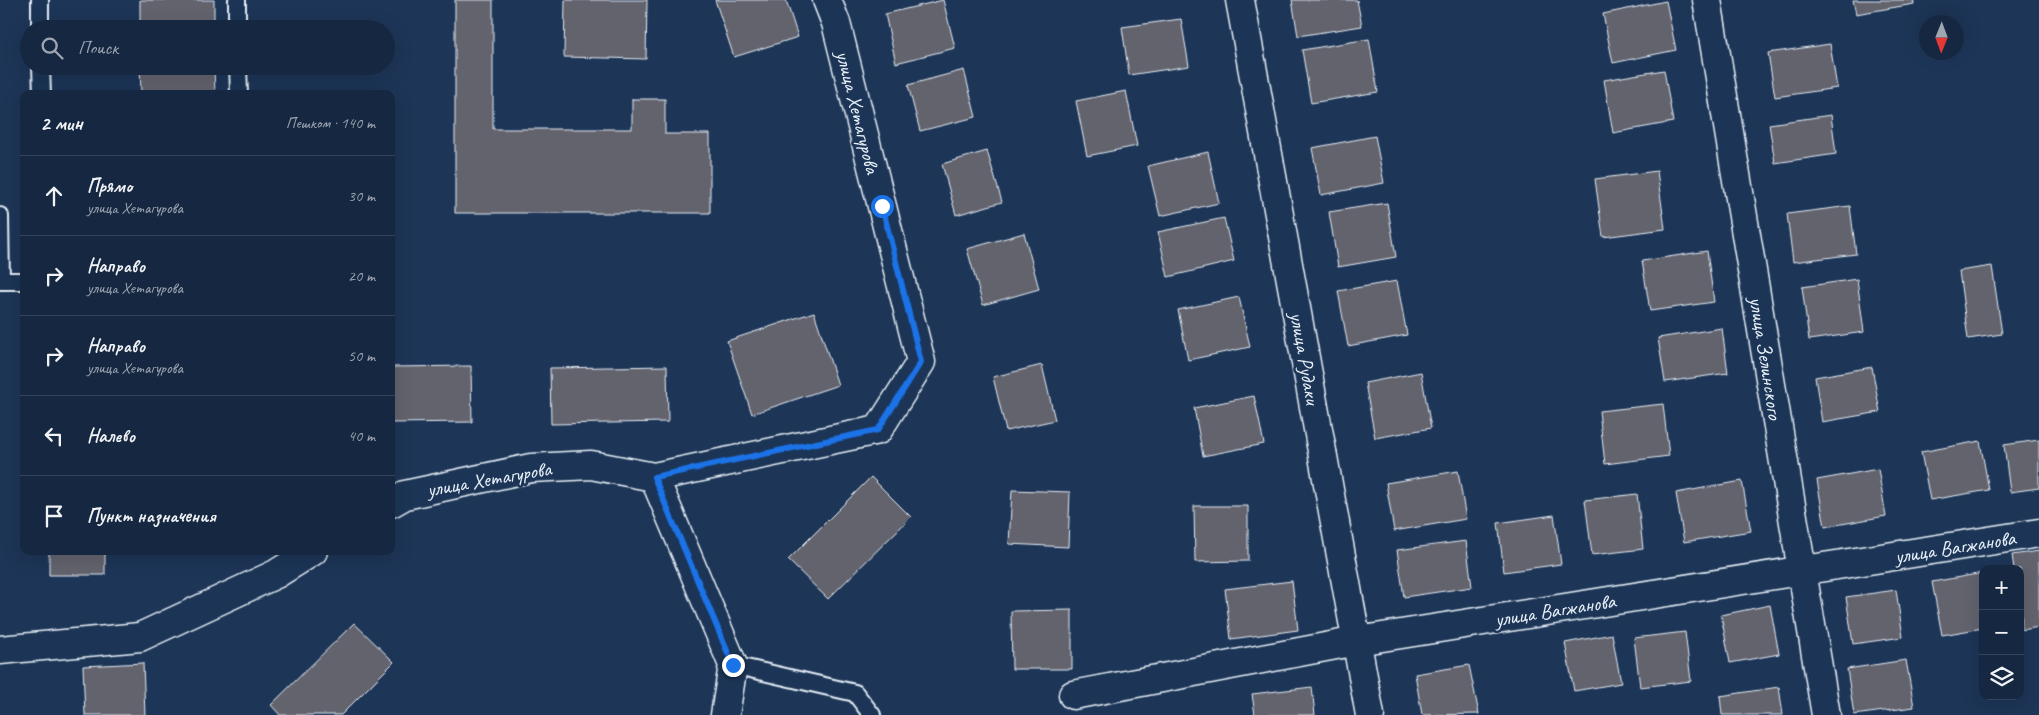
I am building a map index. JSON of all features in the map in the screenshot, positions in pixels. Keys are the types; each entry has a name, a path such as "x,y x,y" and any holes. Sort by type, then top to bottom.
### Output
{"street":[{"name":"улица Хетагурова","path":"395,501 405,495 531,468 591,465 654,477 878,430 921,362 836,23 827,0"},
{"name":"улица Рудаки","path":"1240,0 1370,715"},
{"name":"улица Зелинского","path":"1707,0 1800,571 1826,715"},
{"path":"654,477 733,665 725,715"},
{"name":"улица Вагжанова","path":"1073,695 1357,641 2039,534"},
{"path":"0,650 140,636 276,574 307,555"}],"lane":[{"path":"40,0 40,20"},
{"path":"237,0 237,20"},
{"path":"41,75 42,90"},
{"path":"238,75 239,90"},
{"path":"0,216 1,281 20,281"},
{"path":"733,665 855,693 872,715"}],"building":[{"path":"140,0 214,0 214,20 140,20"},
{"path":"455,0 493,0 493,129 632,129 632,99 665,99 665,134 710,134 710,213 455,213"},
{"path":"565,0 647,0 646,59 564,57"},
{"path":"715,0 786,0 798,37 734,57"},
{"path":"943,0 955,48 896,63 885,14"},
{"path":"1292,0 1357,0 1362,26 1298,36"},
{"path":"1853,0 1913,0 1914,4 1856,14"},
{"path":"1666,1 1676,50 1613,63 1603,14"},
{"path":"1181,19 1189,66 1129,75 1122,27"},
{"path":"1369,39 1378,92 1311,103 1302,50"},
{"path":"1830,44 1837,88 1775,97 1768,53"},
{"path":"964,70 976,117 920,131 908,85"},
{"path":"1664,70 1673,122 1613,133 1604,80"},
{"path":"140,75 214,75 215,90 141,90"},
{"path":"1126,91 1137,146 1087,156 1076,101"},
{"path":"1831,115 1836,154 1775,163 1769,124"},
{"path":"1375,136 1384,183 1321,195 1312,148"},
{"path":"987,151 1002,202 956,215 942,164"},
{"path":"1208,152 1219,203 1160,216 1148,166"},
{"path":"1657,171 1665,229 1603,237 1595,179"},
{"path":"1387,203 1396,257 1338,267 1329,212"},
{"path":"1850,206 1856,254 1793,262 1787,214"},
{"path":"1224,218 1234,261 1168,277 1158,232"},
{"path":"1024,233 1039,289 983,305 967,249"},
{"path":"1707,251 1714,302 1650,311 1642,261"},
{"path":"1992,266 2002,334 1968,339 1959,271"},
{"path":"1857,279 1864,332 1809,340 1802,287"},
{"path":"1397,281 1407,335 1348,346 1338,291"},
{"path":"1239,297 1250,347 1188,360 1178,310"},
{"path":"814,312 838,385 752,414 727,341"},
{"path":"1722,328 1728,373 1665,382 1658,338"},
{"path":"1042,365 1055,420 1006,431 993,377"},
{"path":"471,366 472,422 395,423 395,367"},
{"path":"667,366 668,422 551,424 550,368"},
{"path":"1872,367 1880,412 1822,422 1815,377"},
{"path":"1421,372 1431,428 1375,438 1365,383"},
{"path":"1254,396 1264,444 1203,456 1194,408"},
{"path":"1663,404 1669,456 1605,464 1599,411"},
{"path":"2039,440 2039,488 2010,492 2004,445"},
{"path":"1980,441 1989,490 1930,500 1921,452"},
{"path":"1878,469 1886,516 1825,527 1817,480"},
{"path":"1458,471 1466,519 1394,531 1386,483"},
{"path":"871,477 911,517 828,599 788,560"},
{"path":"1742,481 1751,531 1684,542 1676,493"},
{"path":"1012,490 1070,492 1068,547 1009,544"},
{"path":"1637,494 1643,549 1592,555 1585,500"},
{"path":"1194,506 1248,506 1248,561 1195,562"},
{"path":"1554,515 1561,564 1504,572 1498,523"},
{"path":"1466,541 1472,587 1404,597 1397,550"},
{"path":"2039,551 2039,627 2024,630 2024,565 2013,565 2012,555"},
{"path":"49,555 105,555 105,575 49,575"},
{"path":"1979,574 1979,629 1942,635 1932,582"},
{"path":"1292,581 1298,630 1231,639 1225,589"},
{"path":"1896,590 1903,637 1853,644 1846,597"},
{"path":"1770,605 1779,654 1730,663 1721,615"},
{"path":"1072,610 1072,669 1012,669 1011,611"},
{"path":"354,623 394,662 341,715 280,715 271,705"},
{"path":"1685,632 1691,681 1640,687 1634,638"},
{"path":"1612,634 1621,683 1574,691 1565,643"},
{"path":"1906,660 1914,707 1854,715 1847,669"},
{"path":"143,663 145,715 85,715 83,666"},
{"path":"1469,665 1479,714 1422,715 1415,674"},
{"path":"1312,687 1315,715 1255,715 1252,694"},
{"path":"1779,687 1783,715 1722,715 1720,696"}],"route":[{"path":"733,665 654,477 878,430 921,362 882,206"}]}
